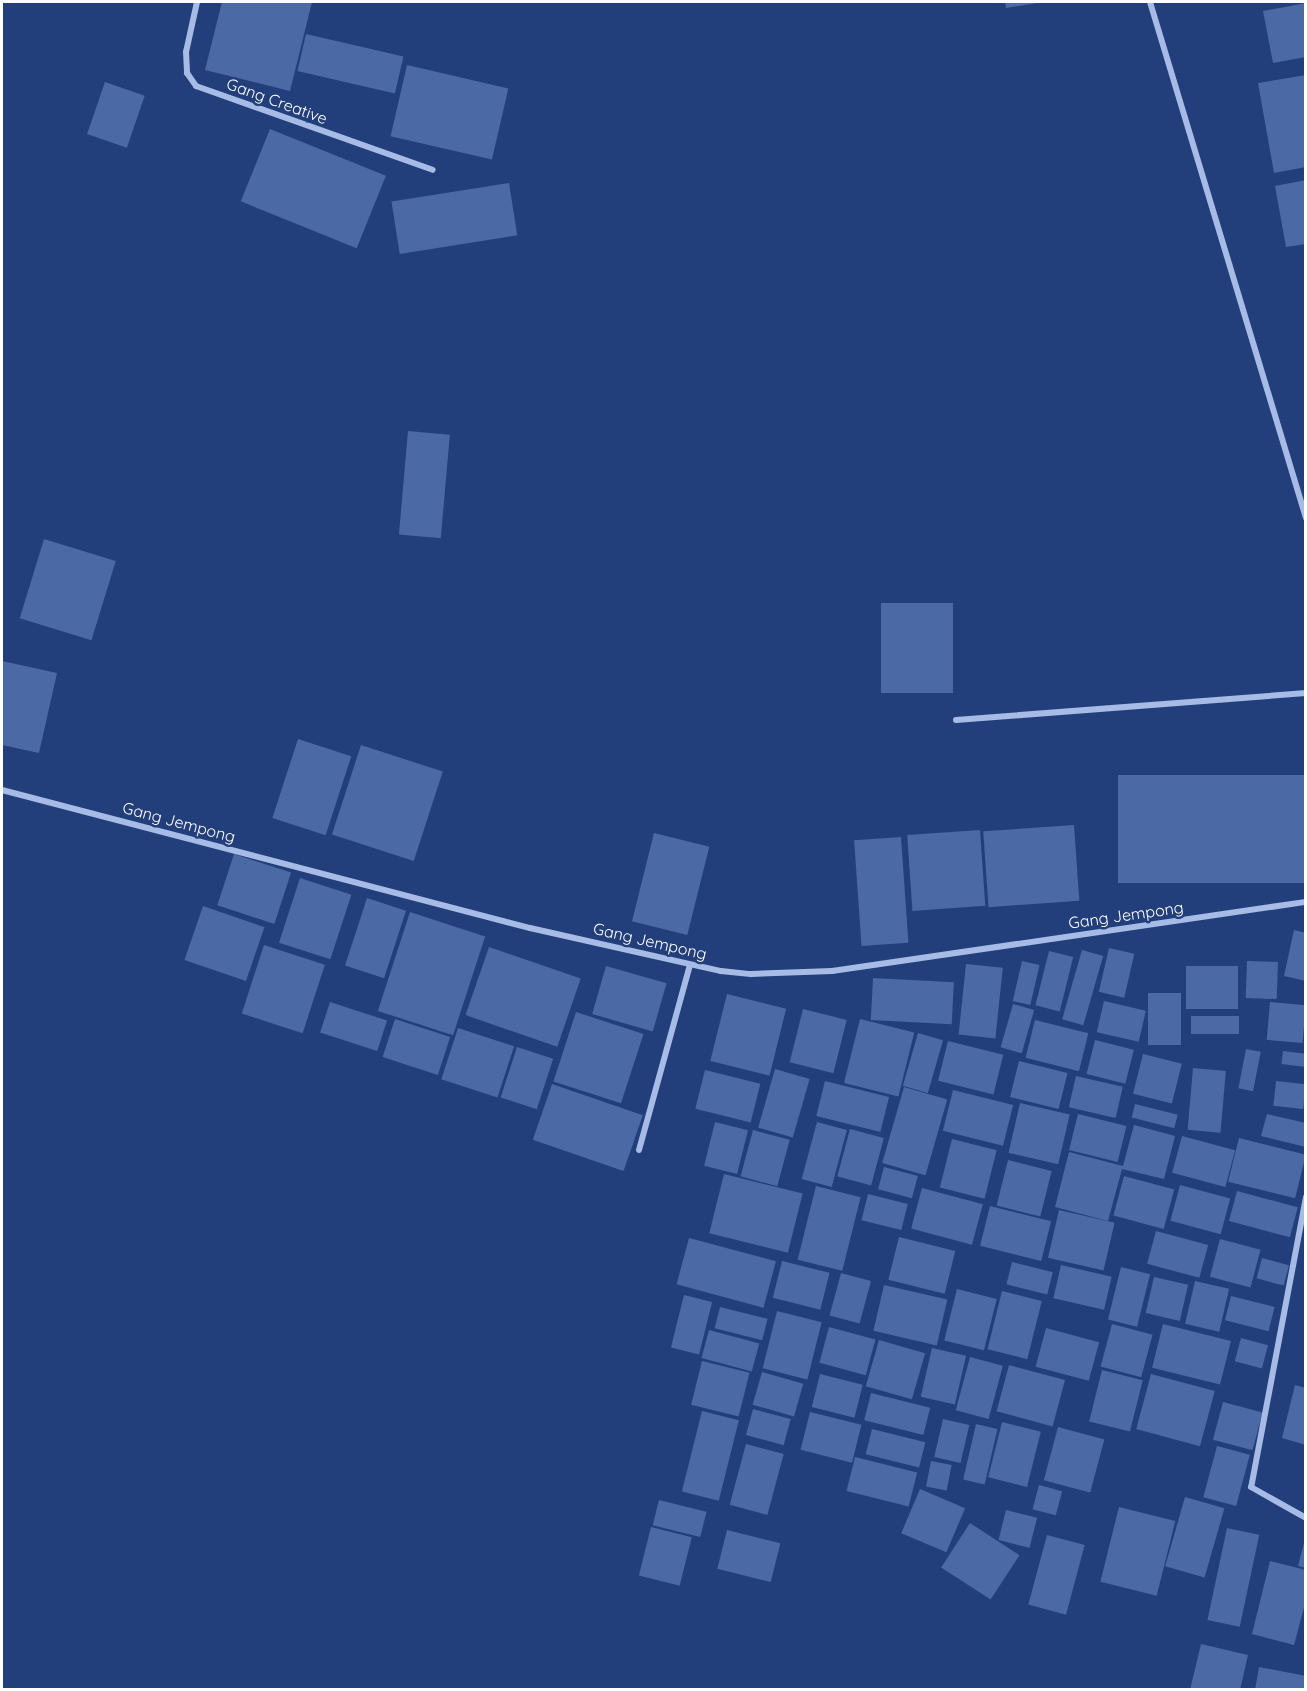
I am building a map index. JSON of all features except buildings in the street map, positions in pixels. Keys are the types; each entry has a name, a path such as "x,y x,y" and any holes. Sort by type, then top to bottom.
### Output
{"street":[{"name":"Gang Creative","path":"197,2 186,52 187,73 196,86 432,170"},
{"path":"1150,2 1305,518"},
{"path":"956,720 1305,693"},
{"name":"Gang Jempong","path":"2,790 530,928 690,965 750,974 832,971 1305,902"},
{"path":"639,1150 690,965"},
{"path":"1305,1197 1251,1480 1254,1491 1305,1518"}]}
